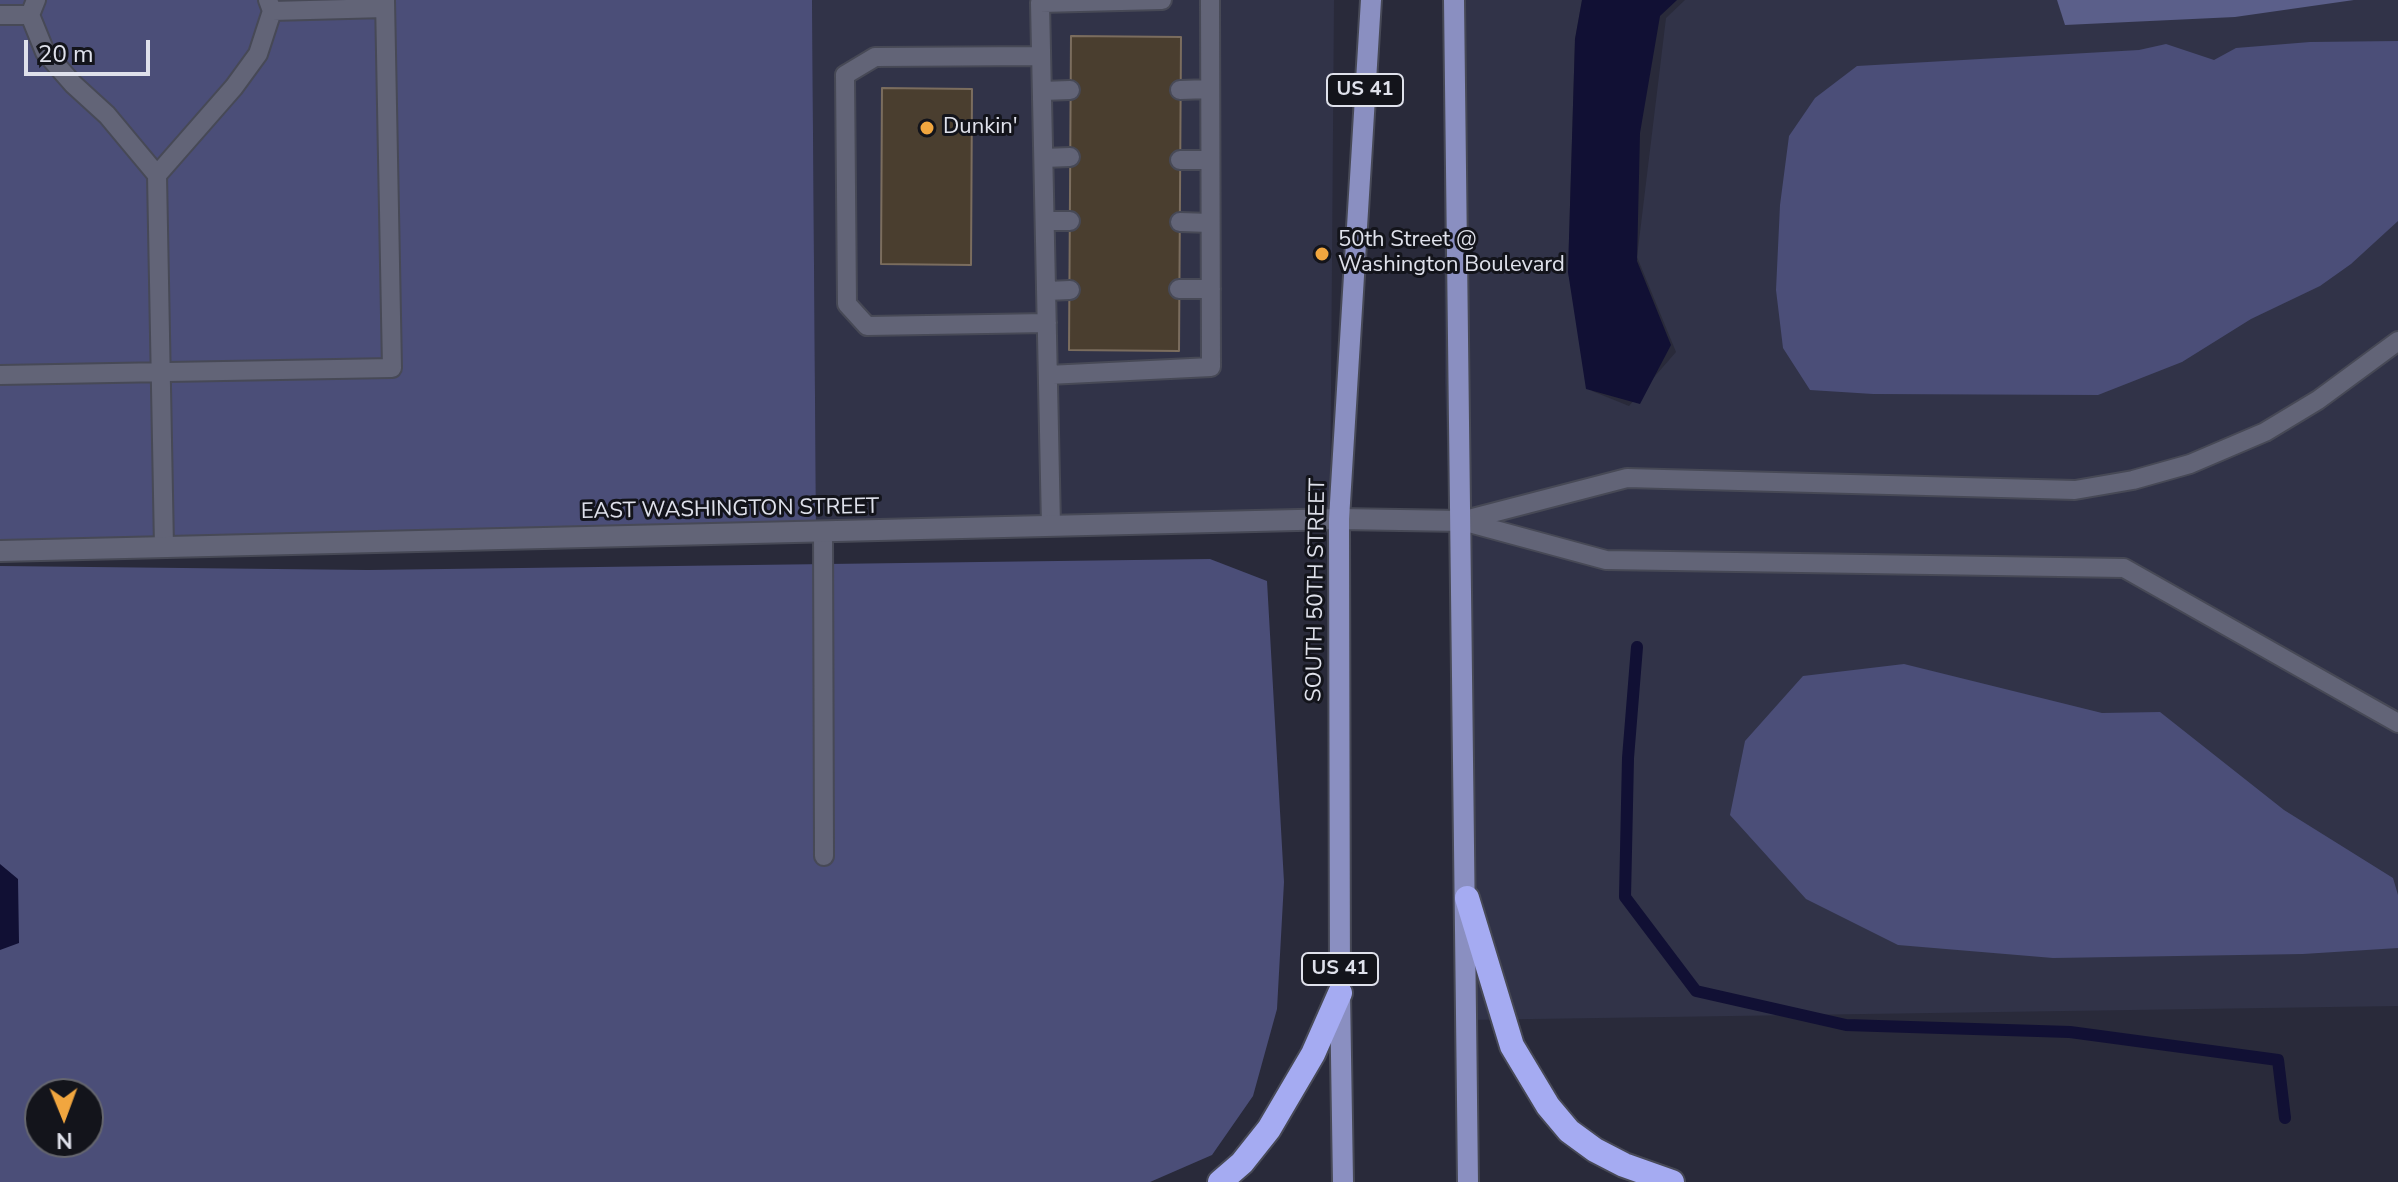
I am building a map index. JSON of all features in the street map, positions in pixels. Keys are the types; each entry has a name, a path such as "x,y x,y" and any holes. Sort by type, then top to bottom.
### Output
{"highway":[{"path":"1467,898 1512,1046 1548,1106 1569,1131 1595,1150 1624,1165 1672,1182"},
{"path":"1220,1182 1242,1163 1269,1129 1313,1054 1340,993"}],"main road":[{"name":"SOUTH 50TH STREET","path":"1343,1182 1339,519 1371,0"},
{"path":"1454,0 1468,1182"}],"street":[{"name":"EAST WASHINGTON STREET","path":"0,551 1339,519 1462,521"}],"lane":[{"path":"1051,526 1040,3 1162,0"},
{"path":"1048,375 1211,367 1210,0"},
{"path":"0,375 392,368 385,4 270,6 258,54 234,87 157,175"},
{"path":"0,15 33,8 45,52 73,84 107,115 157,175 164,547"},
{"path":"1041,56 875,57 845,75 847,304 867,326 1047,323"},
{"path":"1180,90 1210,89"},
{"path":"1042,91 1070,90"},
{"path":"1044,158 1070,157"},
{"path":"1180,160 1210,160"},
{"path":"1045,221 1070,221"},
{"path":"1180,222 1210,223"},
{"path":"1179,289 1211,289"},
{"path":"1047,291 1070,290"},
{"path":"1462,521 1627,478 2075,490 2133,480 2190,464 2265,432 2318,400 2398,341"},
{"path":"1462,521 1606,560 2124,568 2398,723"},
{"path":"823,532 824,856"}],"shaded area":[{"path":"0,0 812,0 816,528 0,542"},
{"path":"812,0 1334,0 1330,524 816,528"},
{"path":"1443,0 1582,0 1575,39 1568,272 1592,391 1629,406 1676,352 1637,257 1666,18 1685,0 2398,0 2398,1006 1466,1020 1445,384"},
{"path":"1582,0 1677,0 1660,16 1640,133 1637,261 1671,345 1640,404 1586,389 1568,272 1575,39"},
{"path":"2057,0 2354,0 2235,17 2065,25"},
{"path":"2398,41 2398,221 2351,264 2320,286 2251,319 2182,362 2098,395 1873,394 1810,390 1783,348 1776,290 1780,205 1789,136 1815,98 1857,66 2139,50 2166,44 2214,60 2236,48 2310,42"},
{"path":"1210,559 1267,581 1284,882 1277,1009 1253,1096 1212,1155 1150,1182 0,1182 0,566 368,570"},
{"path":"1904,664 2102,713 2160,712 2284,810 2393,878 2398,895 2398,948 2303,954 2053,958 1898,945 1806,899 1730,815 1745,741 1803,676"},
{"path":"0,864 18,879 19,943 0,950"}],"building":[{"path":"1071,36 1181,37 1179,351 1069,350"},
{"path":"882,88 972,89 971,265 881,264"}],"waterway":[{"path":"1637,647 1628,758 1625,897 1696,991 1846,1025 2070,1032 2278,1060 2285,1118"}],"place":[{"name":"Dunkin'","path":"927,128"},
{"name":"50th Street @ Washington Boulevard","path":"1322,254"}]}
